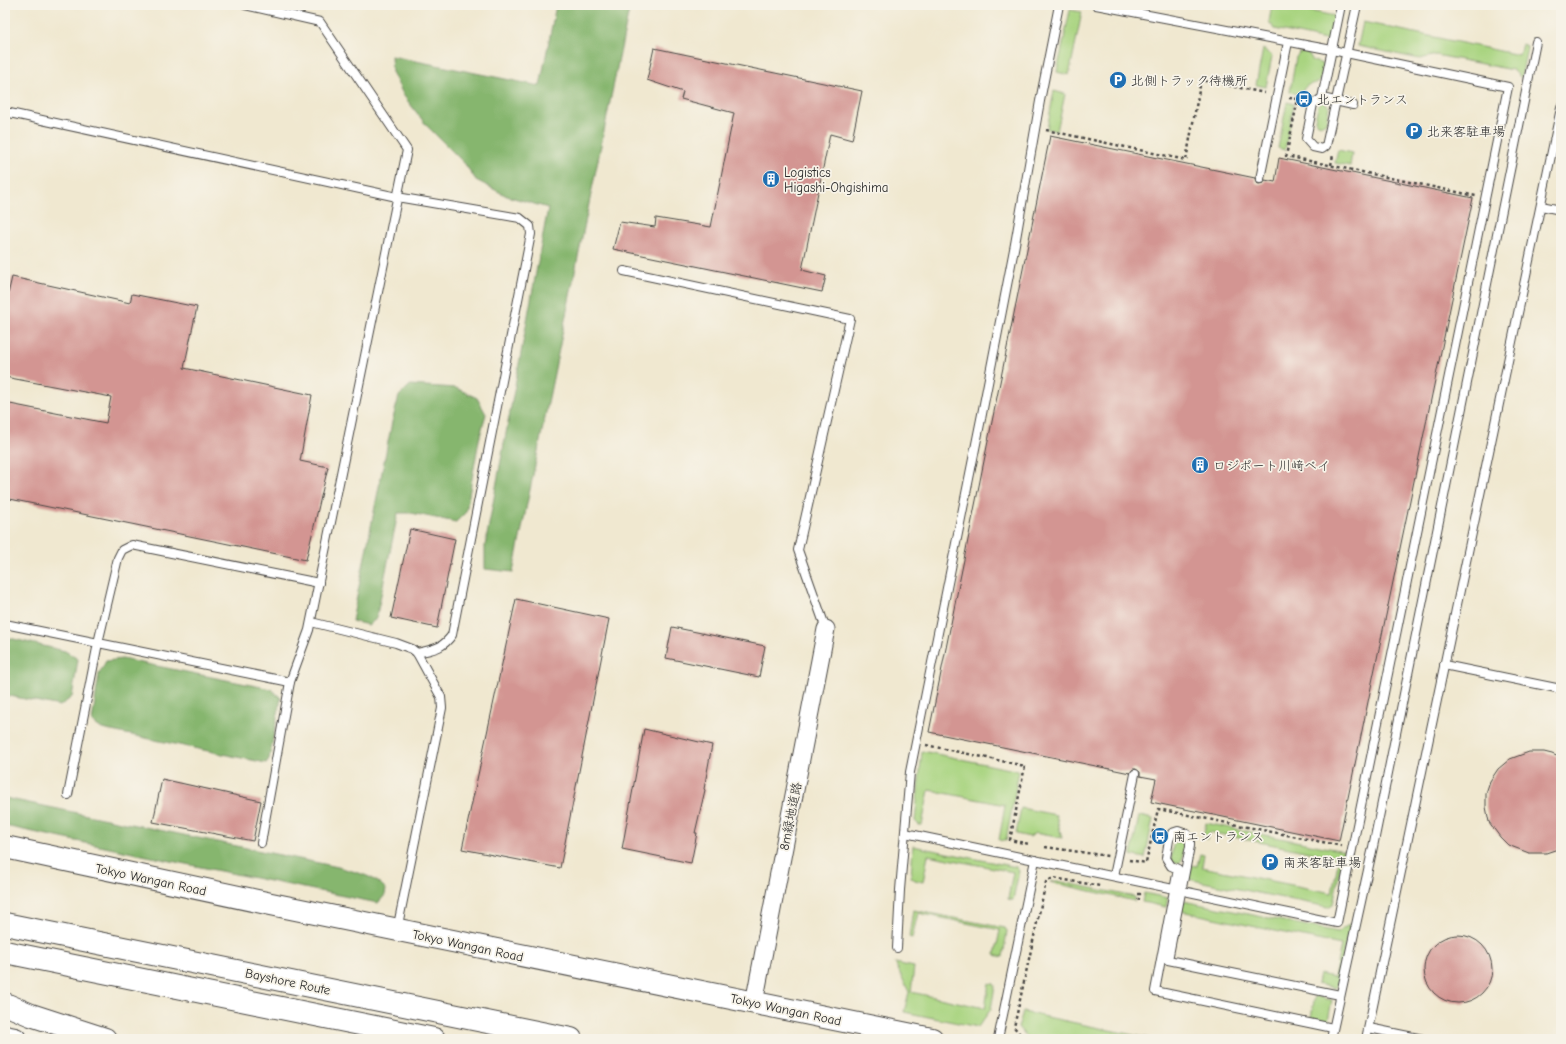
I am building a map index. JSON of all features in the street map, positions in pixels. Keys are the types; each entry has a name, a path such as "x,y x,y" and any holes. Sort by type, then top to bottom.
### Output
{"highway":[{"name":"Tokyo Wangan Road","path":"5,847 397,930 932,1039"},
{"path":"5,855 119,872"},
{"name":"Bayshore Route","path":"5,924 571,1039"},
{"path":"5,952 434,1039"},
{"path":"5,1004 31,1015 105,1039"},
{"path":"5,1037 15,1039"}],"street":[{"name":"8m緑地道路","path":"754,1002 826,629"}],"lane":[{"path":"245,5 320,22 407,150 311,622 290,682 261,843"},
{"path":"897,948 910,772 1015,244 1040,100 1059,5"},
{"path":"905,833 1337,923 1508,87 1332,50 1096,5"},
{"path":"1341,5 1322,98 1313,104 1306,139 1313,147 1322,149 1326,146 1357,5"},
{"path":"1260,179 1288,42"},
{"path":"1331,1039 1373,847 1536,42"},
{"path":"1322,98 1353,105"},
{"path":"1366,1039 1561,108"},
{"path":"5,112 397,196 520,218 530,226 531,234 452,635 447,643 439,648 418,653"},
{"path":"1541,206 1561,210"},
{"path":"624,271 850,319 798,550 826,629"},
{"path":"68,795 98,643 118,558 122,550 132,545 319,583"},
{"path":"311,622 396,643 412,649 418,653 441,697 442,708 397,930"},
{"path":"5,624 290,682"},
{"path":"1444,665 1561,689"},
{"path":"1114,876 1135,774"},
{"path":"1333,1028 1155,991 1178,890 1190,846 1190,839 1187,834 1178,831 1172,833 1169,840 1166,858 1171,866 1178,869 1178,890 1168,960 1340,995"},
{"path":"998,1039 1035,860"},
{"path":"1369,1028 1423,1039"}],"path":[{"path":"1043,130 1186,160 1201,80 1265,93"},
{"path":"1289,98 1298,99 1286,156 1477,196 1475,204"},
{"path":"923,744 1025,766 1010,840 1029,844"},
{"path":"1129,860 1146,863 1158,809 1342,846"},
{"path":"1045,847 1109,856"},
{"path":"1024,1039 1014,1027 1046,882 1053,878 1104,887"},
{"path":"1133,892 1140,894 1138,902"}],"green space":[{"path":"556,5 630,5 513,572 485,569 485,546 548,208 507,196 476,180 465,164 427,126 404,96 392,72 391,56 540,86"},
{"path":"1272,5 1279,5 1335,16 1330,41 1275,29 1269,22"},
{"path":"1070,10 1082,12 1069,75 1057,72"},
{"path":"1363,22 1519,55 1522,44 1526,45 1527,48 1521,78 1513,70 1436,55 1420,59 1358,46"},
{"path":"1263,49 1272,56 1266,87 1256,85"},
{"path":"1305,52 1309,54 1313,61 1323,64 1323,68 1320,80 1316,83 1308,85 1303,90 1301,95 1290,92 1296,57 1300,53"},
{"path":"1054,91 1065,94 1057,131 1047,129"},
{"path":"1287,102 1294,104 1285,150 1278,148"},
{"path":"1322,102 1326,103 1329,107 1326,123 1322,125 1318,124 1315,120 1318,106"},
{"path":"1338,150 1352,153 1350,166 1335,163"},
{"path":"410,385 456,388 477,398 486,414 479,440 466,512 456,522 411,513 398,513 376,619 368,625 352,621 392,422 399,396"},
{"path":"5,637 65,651 78,659 72,697 60,706 5,695"},
{"path":"122,659 271,689 281,698 269,759 266,763 102,729 92,722 99,674 106,661"},
{"path":"922,751 1019,771 1006,841 999,840 1005,805 929,790 922,825 919,825 915,821"},
{"path":"5,798 338,867 376,880 386,889 385,895 378,903 5,826"},
{"path":"1021,808 1056,815 1062,838 1035,833 1030,837 1016,834"},
{"path":"1139,816 1153,819 1145,858 1131,855"},
{"path":"1206,823 1344,851 1333,904 1328,907 1188,879 1191,865 1197,866 1200,854 1204,855 1202,867 1332,893 1339,858 1209,832 1207,839 1203,838"},
{"path":"1178,841 1184,846 1182,860 1179,863 1174,863 1171,860 1173,845"},
{"path":"913,846 1016,867 1019,871 1013,900 1008,899 1013,872 928,855 923,882 915,880 911,877"},
{"path":"1057,881 1135,897 1135,901 1050,882"},
{"path":"1144,893 1168,898 1166,907 1142,902"},
{"path":"1183,901 1338,932 1350,924 1336,988 1317,984 1319,974 1334,977 1341,945 1181,911"},
{"path":"913,910 1005,928 1007,931 1003,957 995,955 1000,930 918,913 912,938 909,937"},
{"path":"895,963 914,967 911,992 985,1008 989,983 994,984 995,986 991,1009 978,1027 904,1012 909,992"},
{"path":"1315,996 1332,1000 1328,1020 1311,1017"},
{"path":"1023,1012 1152,1039 1028,1039 1018,1027"}],"building":[{"name":"Logistics Higashi-Ohgishima","path":"654,48 862,91 852,140 830,134 802,270 826,276 822,292 613,249 620,222 655,227 656,218 711,227 734,113 681,99 683,92 647,80"},
{"name":"ロジポート川﨑ベイ","path":"1050,136 1255,178 1256,183 1259,184 1264,183 1265,180 1275,182 1279,158 1473,198 1339,841 1151,802 1156,779 1140,776 1140,772 1136,769 1133,769 1130,773 929,732"},
{"path":"12,277 130,303 132,294 197,307 184,368 312,395 300,461 328,467 306,560 5,498 5,403 106,423 111,397 5,377 5,307"},
{"path":"410,529 455,539 437,628 391,618"},
{"path":"516,599 609,619 560,868 462,849"},
{"path":"672,627 765,646 759,677 666,658"},
{"path":"644,729 712,745 705,790 695,833 697,833 691,863 622,849"},
{"path":"1529,752 1544,752 1561,758 1561,848 1546,853 1529,853 1508,845 1489,822 1486,807 1486,793 1490,781 1498,769 1510,759"},
{"path":"162,779 261,801 253,841 153,822"},
{"path":"1451,935 1465,935 1477,941 1486,950 1492,962 1490,982 1482,993 1471,1001 1465,1003 1451,1003 1445,1001 1434,993 1426,982 1424,976 1424,962 1426,956 1434,945 1445,937"}],"place":[{"name":"北側トラック待機所","path":"1118,80"},
{"name":"北エントランス","path":"1304,99"},
{"name":"北来客駐車場","path":"1414,131"},
{"name":"Logistics Higashi-Ohgishima","path":"771,179"},
{"name":"ロジポート川﨑ベイ","path":"1200,465"},
{"name":"南エントランス","path":"1160,836"},
{"name":"南来客駐車場","path":"1270,862"}]}
